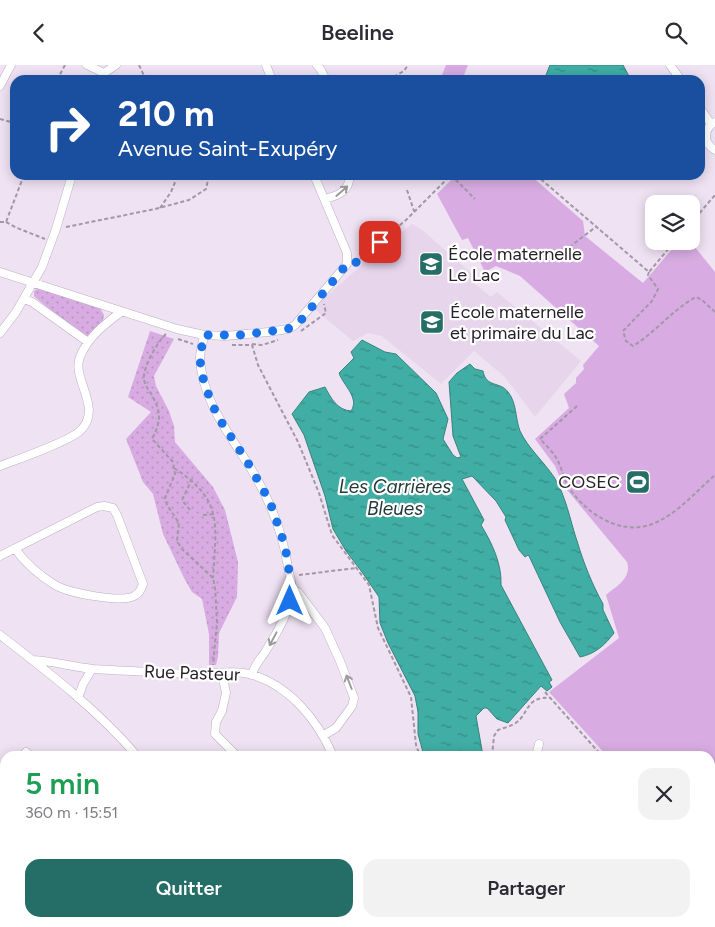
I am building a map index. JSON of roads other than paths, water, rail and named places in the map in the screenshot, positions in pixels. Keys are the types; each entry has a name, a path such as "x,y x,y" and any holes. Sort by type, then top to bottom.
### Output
{"street":[{"path":"0,86 11,65"},
{"path":"87,65 102,75"},
{"path":"104,75 116,65"},
{"path":"268,67 276,65"},
{"path":"316,65 322,70 324,75"},
{"path":"713,123 708,128 705,136 708,145 715,150"},
{"path":"705,148 708,145"},
{"path":"0,333 24,299 42,267 71,180"},
{"path":"0,272 121,312 204,335 240,335 288,329 302,319 347,264 347,253 316,180"},
{"path":"325,199 335,197 344,191 349,180"},
{"path":"24,299 32,302 88,342"},
{"path":"0,466 74,436 80,431 87,422 89,412 80,375 79,358 88,342 104,325 121,312"},
{"name":"Rue Pasteur","path":"33,660 92,669 252,675 254,667 278,628 290,601 292,589 285,546 270,502 248,463 218,417 210,399 201,372 200,356 204,335"},
{"path":"0,556 97,507 104,505 113,508 117,515 143,583 136,595 127,598 79,594 55,585 24,560 14,549"},
{"path":"292,589 298,592 325,628 354,698 352,706 336,728 324,735"},
{"path":"0,635 78,698 132,751"},
{"path":"78,698 83,684 92,669"},
{"path":"222,673 226,693 222,711 216,722 215,734 232,751"},
{"path":"252,675 278,687 310,715 324,735 331,751"},
{"path":"537,751 539,745"}],"water":[{"path":"550,65 623,65 628,75 546,75"},
{"name":"Les Carrières Bleues","path":"362,340 385,352 396,354 436,393 448,419 443,439 457,458 461,457 453,436 449,382 457,373 470,364 475,369 483,371 487,380 501,386 508,392 513,401 518,426 523,437 554,477 562,492 585,566 614,633 599,648 590,654 580,657 560,622 529,556 525,557 519,550 505,520 506,517 496,501 472,476 462,479 484,520 481,525 496,554 500,569 501,585 552,680 549,682 552,687 547,691 541,686 508,723 497,719 487,708 484,708 476,716 482,751 423,751 418,734 418,712 415,696 380,623 379,597 346,551 333,529 325,496 304,435 292,414 309,392 325,387 338,406 351,411 353,406 352,396 339,373 354,358 351,352"}],"place":[{"name":"École maternelle Le Lac","path":"431,264"},
{"name":"École maternelle et primaire du Lac","path":"432,322"},
{"name":"COSEC","path":"638,482"}]}
